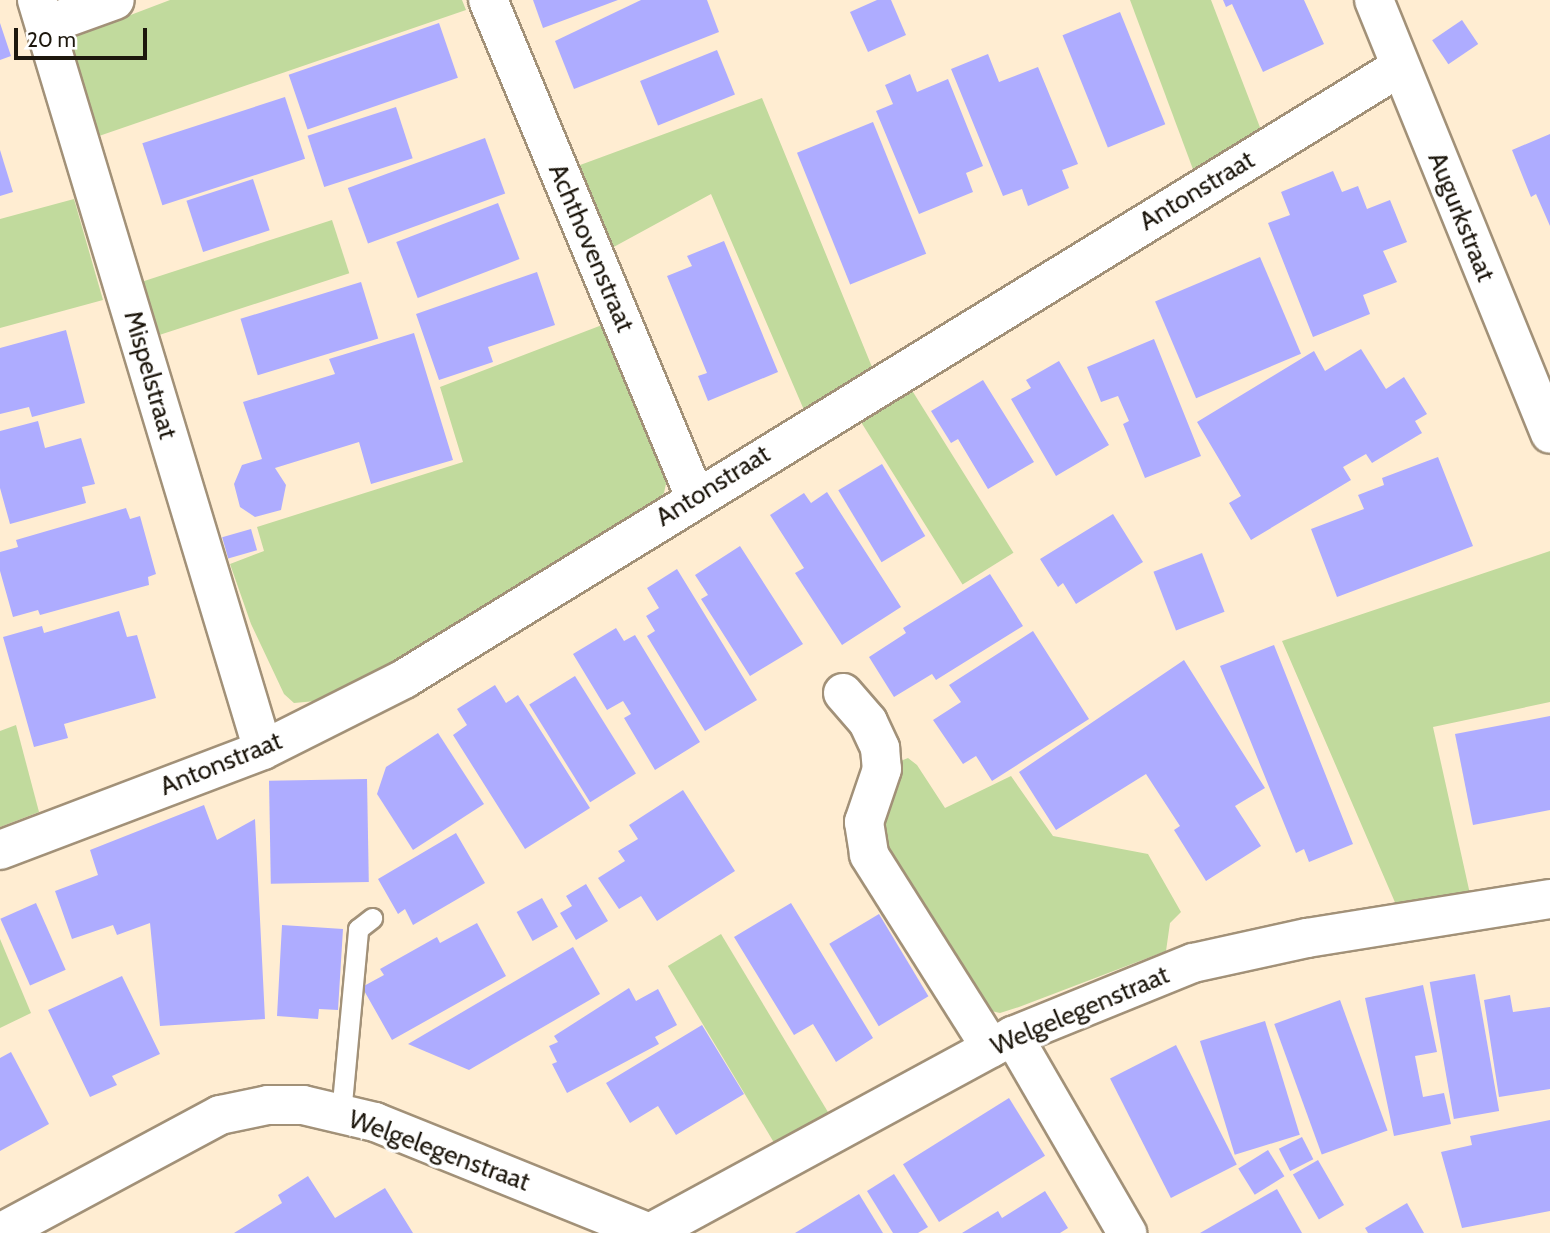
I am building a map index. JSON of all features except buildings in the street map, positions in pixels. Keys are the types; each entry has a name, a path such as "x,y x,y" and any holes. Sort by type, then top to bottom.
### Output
{"street":[{"path":"42,12 115,0"},
{"name":"Achthovenstraat","path":"488,0 695,497"},
{"name":"Augurkstraat","path":"1374,0 1550,434"},
{"name":"Mispelstraat","path":"42,12 263,750"},
{"name":"Antonstraat","path":"0,850 263,750 404,679 695,497 1400,67"},
{"path":"843,693 868,722 880,748 882,769 864,822 869,855 1002,1042 1127,1233"},
{"name":"Welgelegenstraat","path":"0,1233 220,1115 268,1105 303,1105 375,1122 650,1233 1002,1042 1193,963 1307,938 1550,899"}],"lane":[{"path":"341,1114 358,929 372,918"}],"green space":[{"path":"170,0 462,0 466,10 99,136 69,50 70,38"},
{"path":"1130,0 1211,0 1261,130 1194,172"},
{"path":"762,98 872,367 804,410 711,194 610,249 572,168"},
{"path":"74,199 103,300 0,328 0,219"},
{"path":"332,220 349,273 160,335 143,281"},
{"path":"602,325 667,479 664,493 652,506 401,662 327,700 294,703 284,694 251,624 230,564 264,551 257,527 463,462 440,387"},
{"path":"908,384 1013,553 963,585 857,416"},
{"path":"1550,551 1550,702 1433,727 1470,894 1397,907 1282,641"},
{"path":"16,725 39,812 0,827 0,731"},
{"path":"908,758 917,765 945,808 1011,776 1053,836 1148,854 1181,912 1170,923 1166,951 1000,1013 978,1008 880,845 898,762"},
{"path":"721,934 829,1114 776,1146 668,966"},
{"path":"0,939 31,1013 0,1028"}]}
